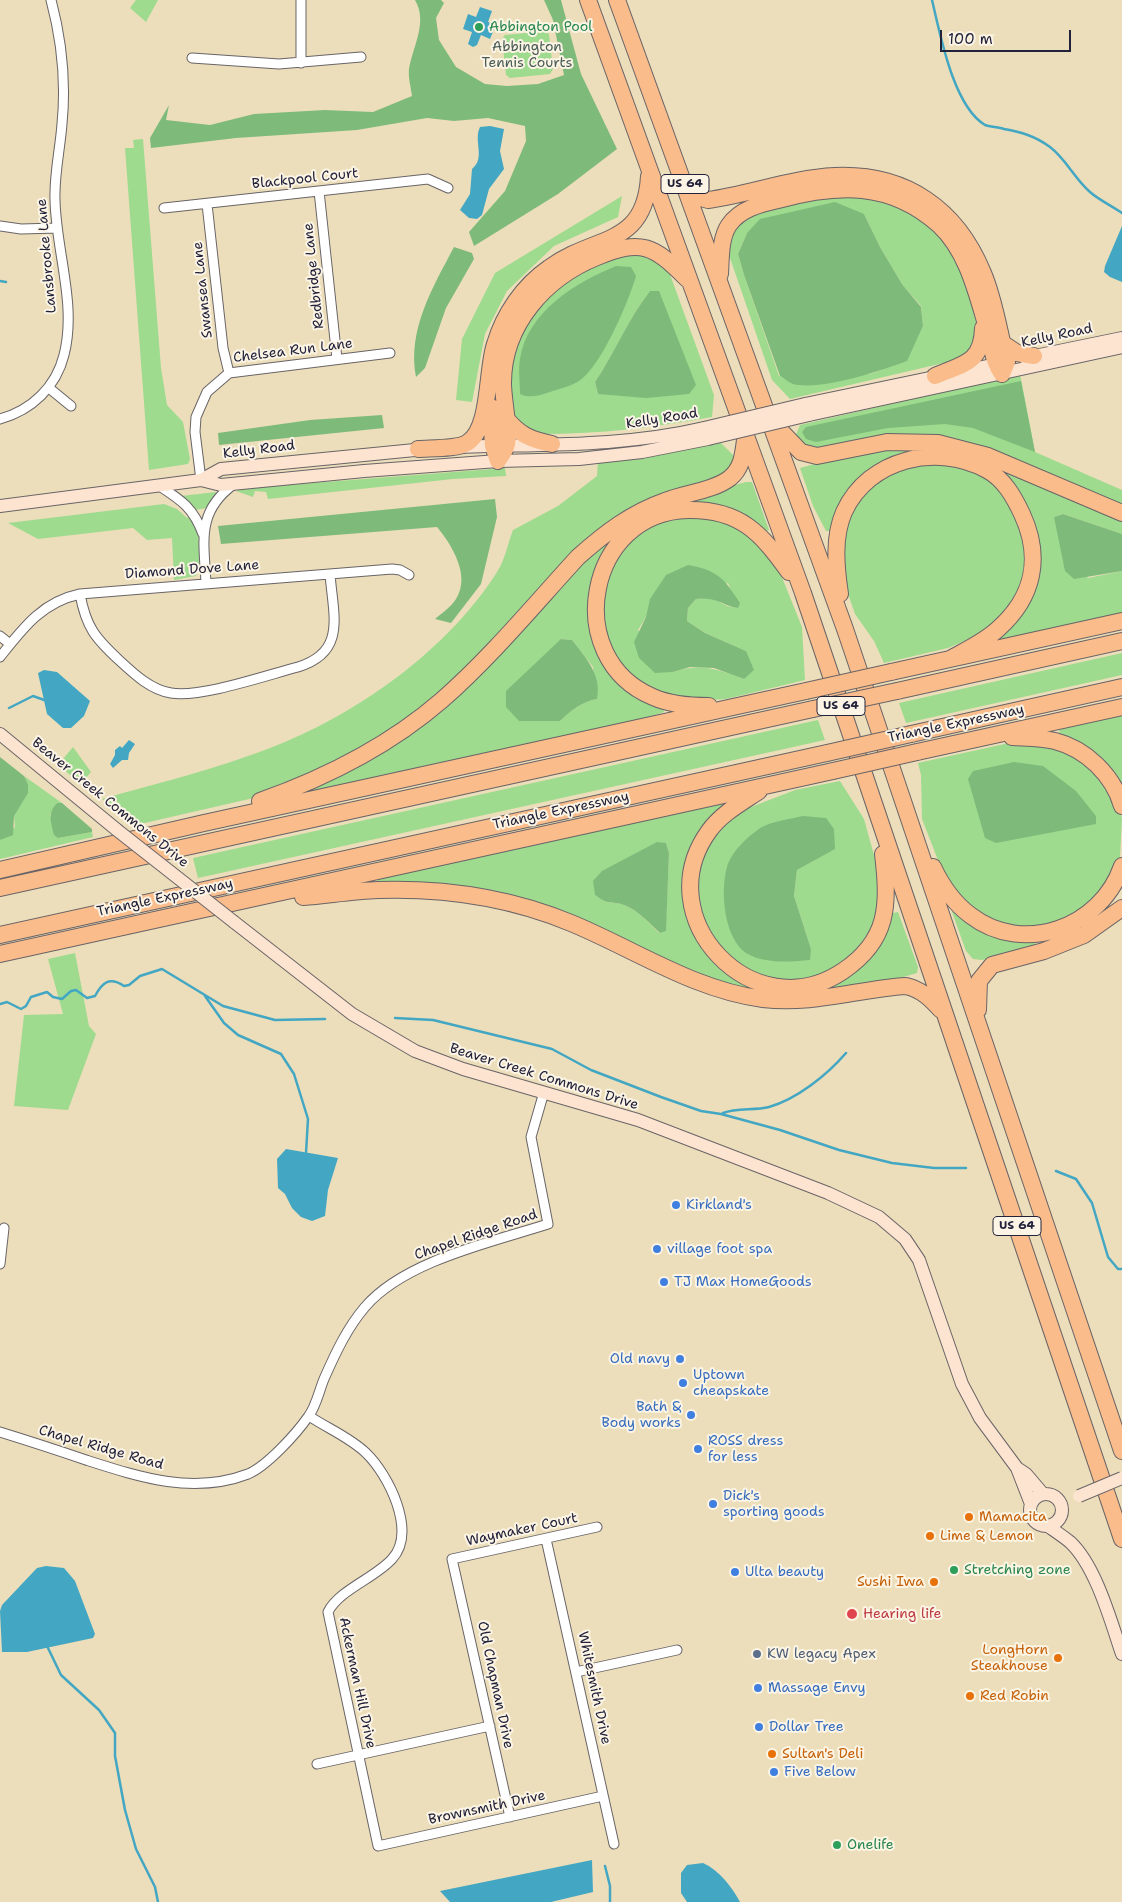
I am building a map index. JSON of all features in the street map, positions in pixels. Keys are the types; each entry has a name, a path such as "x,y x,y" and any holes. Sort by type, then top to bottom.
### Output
{"highway":[{"name":"US 64","path":"588,0 803,593 1122,1539"},
{"name":"US 64","path":"617,0 845,629 1122,1452"},
{"path":"418,449 465,445 470,441 483,421 494,345 507,314 517,298 549,268 628,229 636,222 643,212 648,195 650,171"},
{"path":"688,194 708,200 835,176 885,181 910,190 933,204 955,225 970,246 984,275 1002,343 1001,367"},
{"path":"720,280 724,237 728,226 747,209 826,189 845,188 873,191 904,202 940,226 963,258 973,281 984,321 1001,367"},
{"path":"498,461 505,417 504,367 513,335 529,308 556,279 571,269 609,252 638,246 660,254 690,282"},
{"path":"935,376 961,367 977,355 981,345 984,321"},
{"path":"1002,343 1017,353 1034,356"},
{"path":"488,385 500,445"},
{"path":"505,417 528,438 552,444"},
{"path":"770,419 787,440 801,452 817,456 887,442 938,443 988,456 1122,513"},
{"path":"204,823 314,780 362,756 406,727 440,701 470,674 578,557 613,527 631,515 664,501 729,478 739,468 746,437"},
{"path":"845,629 835,551 844,513 856,494 872,477 895,464 926,455 958,459 988,470 1012,492 1028,528 1034,555 1030,586 1018,608 999,629 950,659"},
{"path":"735,707 665,702 652,697 626,680 613,664 598,631 595,608 597,591 607,560 618,543 636,528 655,516 676,510 703,510 722,513 747,523 772,549 803,593"},
{"path":"0,870 204,823 1122,621"},
{"path":"0,888 1122,641"},
{"name":"Triangle Expressway","path":"0,935 1122,687"},
{"path":"0,954 1122,707"},
{"path":"995,735 1039,738 1072,748 1089,758 1103,770 1122,806"},
{"path":"769,785 734,807 708,832 698,851 691,884 694,916 712,950 725,964 743,976 761,983 784,988 823,982 855,963 871,945 882,925 887,901 880,820"},
{"path":"914,830 939,880 960,907 982,923 1016,934 1054,931 1084,917 1107,896 1118,878 1122,866"},
{"path":"253,899 379,890 440,892 475,897 514,904 571,923 691,979 729,992 763,998 816,1000 906,986 918,989 929,996 945,1014"},
{"path":"979,1027 979,981 992,965 1044,951 1084,934 1122,908"}],"main road":[{"name":"Kelly Road","path":"807,409 1001,367 1034,356 1122,338"},
{"name":"Kelly Road","path":"0,506 200,480 221,485 364,470 498,461 579,459 619,455 935,376 1122,347"},
{"name":"Kelly Road","path":"200,480 221,469 418,449 500,445 596,444 706,433"},
{"name":"Beaver Creek Commons Drive","path":"0,734 117,830 352,1014 393,1040 440,1061 638,1120 828,1193 879,1217 904,1239 914,1251 931,1292 962,1384 980,1418 1017,1468 1031,1504"},
{"name":"Beaver Creek Commons Drive","path":"1017,1468 1049,1495"},
{"path":"1048,1526 1056,1522 1062,1512 1079,1496 1122,1478"},
{"path":"1071,1543 1048,1526 1035,1521 1031,1514 1031,1504 1036,1497 1049,1495 1079,1496"},
{"path":"1049,1495 1060,1502 1071,1543 1098,1586 1122,1654"}],"street":[{"name":"Lansbrooke Lane","path":"0,420 32,404 49,388 64,354 67,332 66,293 57,228 55,188 62,124 64,75 59,36 51,0"},
{"path":"301,0 301,63"},
{"path":"192,58 271,64 361,57"},
{"name":"Blackpool Court","path":"164,208 428,179 448,188"},
{"name":"Redbridge Lane","path":"319,191 337,359"},
{"name":"Swansea Lane","path":"207,204 224,348 229,372"},
{"path":"0,226 20,229 57,228"},
{"name":"Chelsea Run Lane","path":"200,480 195,432 196,417 207,392 229,372 390,353"},
{"path":"49,388 71,406"},
{"path":"206,583 204,534 213,504 223,492 235,483"},
{"path":"158,485 181,500 193,512 204,534"},
{"name":"Diamond Dove Lane","path":"0,657 45,608 66,597 80,594 392,569 400,570 409,576"},
{"path":"80,594 89,628 100,642 136,676 157,689 170,693 198,693 312,663 322,656 330,645 334,629 330,574"},
{"path":"0,636 10,644"},
{"name":"Chapel Ridge Road","path":"0,1432 155,1480 196,1484 219,1482 250,1473 287,1443 309,1416 336,1350 365,1307 391,1283 431,1262 548,1224 532,1137 544,1092"},
{"path":"0,1264 4,1228"},
{"name":"Ackerman Hill Drive","path":"309,1416 366,1453 386,1477 400,1520 402,1540 392,1560 338,1600 328,1612 378,1846"},
{"name":"Waymaker Court","path":"452,1559 597,1527"},
{"name":"Whitesmith Drive","path":"546,1539 614,1844"},
{"name":"Old Chapman Drive","path":"452,1559 510,1818"},
{"path":"576,1672 677,1650"},
{"path":"317,1764 490,1726"},
{"name":"Brownsmith Drive","path":"378,1846 603,1796"}],"green space":[{"path":"136,0 158,0 146,22 130,8"},
{"path":"415,0 441,0 444,3 436,18 439,40 456,67 485,84 507,86 538,84 564,75 553,20 544,0 561,0 581,74 617,149 558,194 474,246 469,232 505,191 526,141 525,126 488,118 454,121 427,118 357,130 236,138 151,148 150,138 169,105 166,120 210,125 254,114 325,110 373,112 412,96 409,69 420,25 419,8"},
{"name":"Abbington Tennis Courts","path":"546,31 549,34 553,69 550,74 510,78 506,75 502,39 505,35"},
{"path":"143,139 161,368 167,405 183,422 190,459 188,464 149,470 125,148 134,148 133,140"},
{"path":"825,194 881,198 907,210 929,226 948,247 961,269 978,328 969,357 790,399 772,380 729,255 729,240 735,226 752,214","holes":["864,214 880,247 902,284 921,306 923,326 906,361 873,373 813,385 779,376 738,254 747,233"]},
{"path":"622,196 618,217 554,246 507,291 485,334 472,402 456,400 462,339 495,273"},
{"path":"835,202 864,214 880,247 902,284 921,307 923,326 907,361 850,379 819,385 793,384 780,376 738,254 747,233 760,219"},
{"path":"454,247 472,253 474,259 446,308 425,368 416,377 414,360 415,342 419,326 430,293"},
{"path":"639,253 656,258 668,269 714,395 712,417 621,430 530,434 511,412 509,394 512,360 524,326 560,283 617,254","holes":["650,291 598,394 595,382"]},
{"path":"616,266 631,267 636,276 621,317 596,362 579,381 572,384 535,396 520,394 520,359 524,342 532,327 543,313 570,290"},
{"path":"650,291 659,291 696,385 689,394 646,398 598,394 595,382"},
{"path":"1020,374 1035,452 1122,490 1122,507 981,447 818,450 803,447 795,437 800,425"},
{"path":"1021,381 1035,452 973,428 945,424 888,428 816,442 806,439 802,432 806,427"},
{"path":"382,415 384,428 219,445 218,433 310,420"},
{"path":"720,442 736,458 726,474 659,497 514,618 439,695 392,730 349,756 258,797 136,825 102,799 248,756 283,743 354,707 419,659 449,632 475,603 497,572 513,530 558,506 597,476 598,461"},
{"path":"916,447 916,452 902,455 831,531 826,531 813,506 800,468 865,450"},
{"path":"944,460 985,476 1004,491 1027,540 1022,585 1009,611 994,625 976,636 948,648 884,663 874,641 855,614 843,579 840,555 847,516 859,496 897,468"},
{"path":"987,460 1122,519 1122,534 1063,514 1054,517 1088,578 1122,571 1122,616 994,645 1038,565"},
{"path":"505,468 506,476 453,479 268,499 266,492 255,491 253,497 236,491 248,488"},
{"path":"752,482 769,530 766,531 677,501"},
{"path":"216,492 207,508 195,510 181,496"},
{"path":"495,499 497,517 481,584 451,623 435,619 456,599 460,590 461,571 454,552 437,527 221,544 218,526"},
{"path":"164,504 177,509 187,518 190,515 200,545 200,562 196,576 174,580 172,538 147,540 133,528 38,539 8,523"},
{"path":"693,513 741,525 777,565 802,627 805,680 726,699 697,701 667,698 625,672 611,653 600,606 613,559 649,524","holes":["728,583 738,608 727,606 712,598 696,599 688,608 687,621 705,633 746,651 744,679 709,668 692,668 673,672 638,630 646,617"]},
{"path":"1063,514 1122,534 1122,571 1074,579 1065,571 1054,517"},
{"path":"618,535 609,546 597,646 663,707 664,712 630,724 298,797 297,793 368,758 597,546","holes":["561,639 572,640 593,667 597,699 577,707 560,721"]},
{"path":"688,565 719,576 740,603 738,608 714,600 696,599 688,608 687,621 705,633 746,651 754,670 744,679 714,668 690,667 673,672 655,673 639,658 634,642 646,617 650,599 666,575"},
{"path":"561,639 572,640 592,667 597,682 597,699 577,707 560,721 519,721 506,707 506,691"},
{"path":"1122,653 1122,675 906,723 899,703"},
{"path":"1122,712 1122,791 1060,735 1059,730"},
{"path":"818,720 825,740 198,878 193,858"},
{"path":"1036,742 1084,760 1115,797 1122,818 1120,858 1096,902 1062,924 1014,929 969,910 943,873 922,819 921,775 918,763 1009,743"},
{"path":"73,747 91,772 81,784 58,765"},
{"path":"0,757 24,776 28,784 28,793 14,816 13,835 0,840"},
{"path":"1014,762 1043,766 1076,791 1096,816 1096,824 996,843 985,838 968,779 973,771"},
{"path":"24,776 62,803 57,803 50,815 58,838 92,832 93,837 0,859 0,840 15,827 14,816 28,784"},
{"path":"840,781 864,819 879,873 880,917 857,955 820,978 777,982 739,969 702,922 696,883 704,849 725,822 746,809 795,790","holes":["834,849 797,870 794,896 811,949 724,895"]},
{"path":"730,799 730,804 718,814 687,904 753,986 753,991 716,982 588,925 379,885 377,879 405,870","holes":["666,843 669,853 665,931 659,933 643,917 629,907 607,902 595,895"]},
{"path":"57,803 62,803 92,829 92,832 58,838 54,835 51,814"},
{"path":"803,816 826,818 834,829 835,849 797,870 794,896 811,949 810,960 769,961 753,957 739,946 728,926 724,888 729,861 736,850 757,830 771,823"},
{"path":"657,842 666,843 669,853 666,931 660,933 629,907 607,902 595,895 593,881 602,871"},
{"path":"956,911 1034,940 1036,945 982,960 973,959 966,951 952,912"},
{"path":"898,912 918,967 917,973 886,982 819,994 819,989 889,922 893,913"},
{"path":"75,953 89,1026 96,1034 68,1110 14,1106 24,1015 63,1014 48,959"}],"water":[{"name":"Abbington Pool","path":"480,7 492,11 488,22 496,24 490,39 481,35 477,45 473,47 468,44 472,32 463,29 468,14 476,17"},
{"path":"490,126 504,129 500,151 504,169 489,189 482,215 477,219 469,218 460,210 470,194 472,169 478,160 478,132 480,127"},
{"path":"1122,226 1122,282 1104,272"},
{"path":"44,670 57,672 90,701 84,716 71,728 63,728 47,714 38,673"},
{"path":"129,740 135,744 129,753 128,760 122,760 113,768 110,764 115,755 115,750 120,746 122,748"},
{"path":"286,1149 338,1158 328,1190 325,1216 312,1221 301,1217 292,1208 285,1194 278,1188 277,1159"},
{"path":"46,1566 64,1568 75,1581 95,1634 93,1638 27,1652 2,1652 0,1611 2,1605 37,1568"},
{"path":"592,1860 593,1892 551,1902 450,1902 440,1891"},
{"path":"703,1863 724,1880 740,1902 687,1902 681,1893 681,1873 687,1865"}],"waterway":[{"path":"932,0 949,68 964,102 974,116 985,125 1022,133 1044,143 1061,157 1090,192 1122,213"},
{"path":"0,281 6,282"},
{"path":"9,708 33,696 47,701"},
{"path":"0,1004 7,1002 21,1009 26,1006 31,997 47,992 53,997 62,999 71,991 76,990 87,998 95,996 106,982 110,981 124,986 129,985 140,976 162,969 223,1006 275,1020 325,1019"},
{"path":"205,996 224,1023 238,1035 281,1054 294,1074 308,1119 306,1153"},
{"path":"395,1018 433,1020 552,1049 591,1070 661,1097 701,1111 721,1114 780,1130 839,1150 892,1163 934,1168 966,1168"},
{"path":"723,1113 734,1110 769,1107 780,1103 801,1092 821,1078 846,1053"},
{"path":"1056,1171 1076,1179 1092,1203 1108,1257 1118,1269 1122,1269"},
{"path":"48,1648 61,1675 99,1710 115,1733 115,1756 125,1810 136,1849 155,1887 158,1902"},
{"path":"605,1866 610,1886 610,1902"}],"place":[{"name":"Abbington Pool","path":"479,27"},
{"name":"Kirkland's","path":"676,1205"},
{"name":"village foot spa","path":"657,1249"},
{"name":"TJ Max HomeGoods","path":"664,1282"},
{"name":"Old navy","path":"680,1359"},
{"name":"Uptown cheapskate","path":"683,1383"},
{"name":"Bath & Body works","path":"691,1415"},
{"name":"ROSS dress for less","path":"698,1449"},
{"name":"Dick's sporting goods","path":"713,1504"},
{"name":"Mamacita","path":"969,1517"},
{"name":"Lime & Lemon","path":"930,1536"},
{"name":"Stretching zone","path":"954,1570"},
{"name":"Ulta beauty","path":"735,1572"},
{"name":"Sushi Iwa","path":"934,1582"},
{"name":"Hearing life","path":"852,1614"},
{"name":"KW legacy Apex","path":"757,1654"},
{"name":"LongHorn Steakhouse","path":"1058,1658"},
{"name":"Massage Envy","path":"758,1688"},
{"name":"Red Robin","path":"970,1696"},
{"name":"Dollar Tree","path":"759,1727"},
{"name":"Sultan's Deli","path":"772,1754"},
{"name":"Five Below","path":"774,1772"},
{"name":"Onelife","path":"837,1845"}]}
